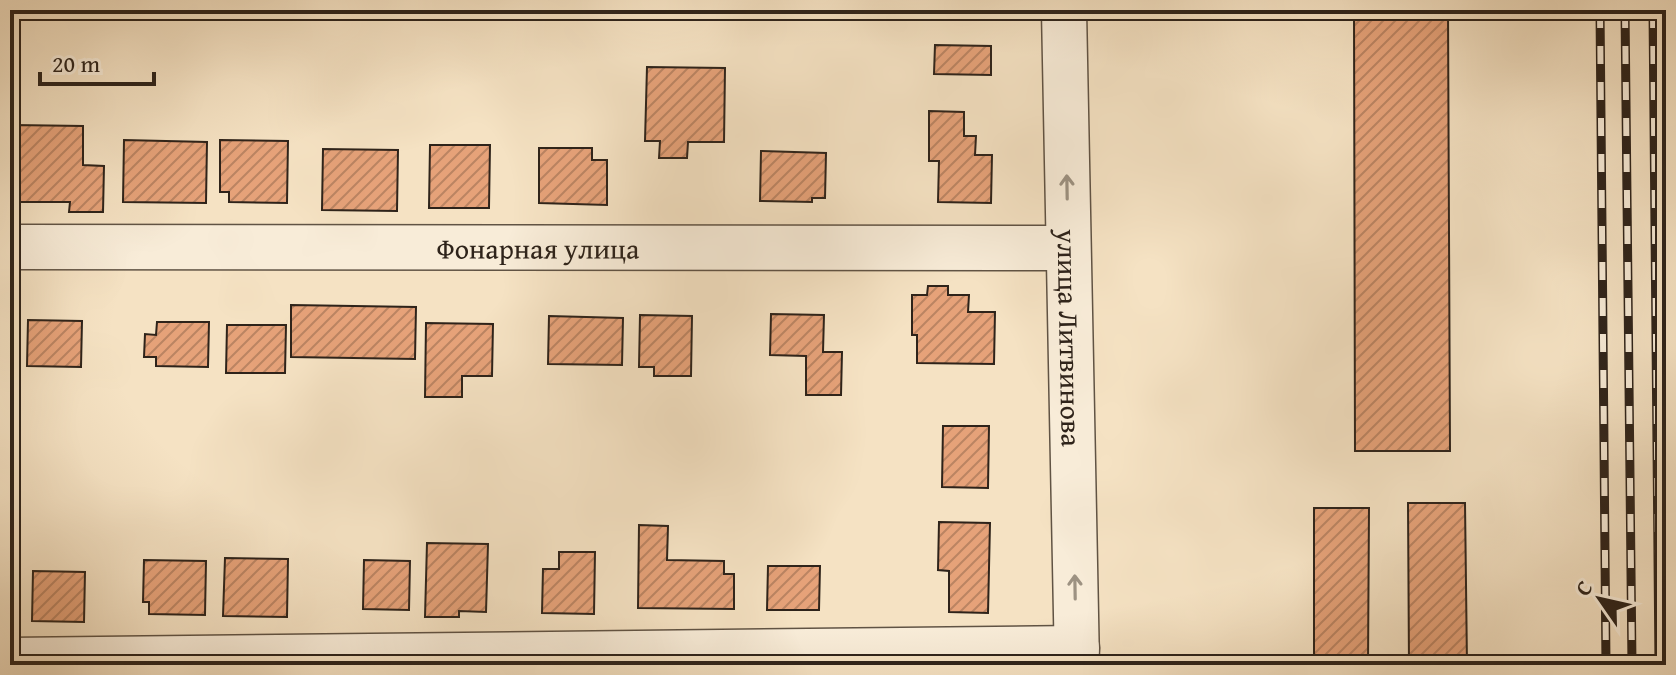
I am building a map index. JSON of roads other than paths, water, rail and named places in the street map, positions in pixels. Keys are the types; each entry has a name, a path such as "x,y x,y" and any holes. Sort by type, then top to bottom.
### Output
{"street":[{"name":"улица Литвинова","path":"1064,10 1077,657"},
{"name":"Фонарная улица","path":"10,247 1068,248"},
{"path":"10,660 1077,657"}],"railway":[{"path":"1600,10 1606,665"},
{"path":"1625,10 1632,665"},
{"path":"1653,10 1659,665"}]}
